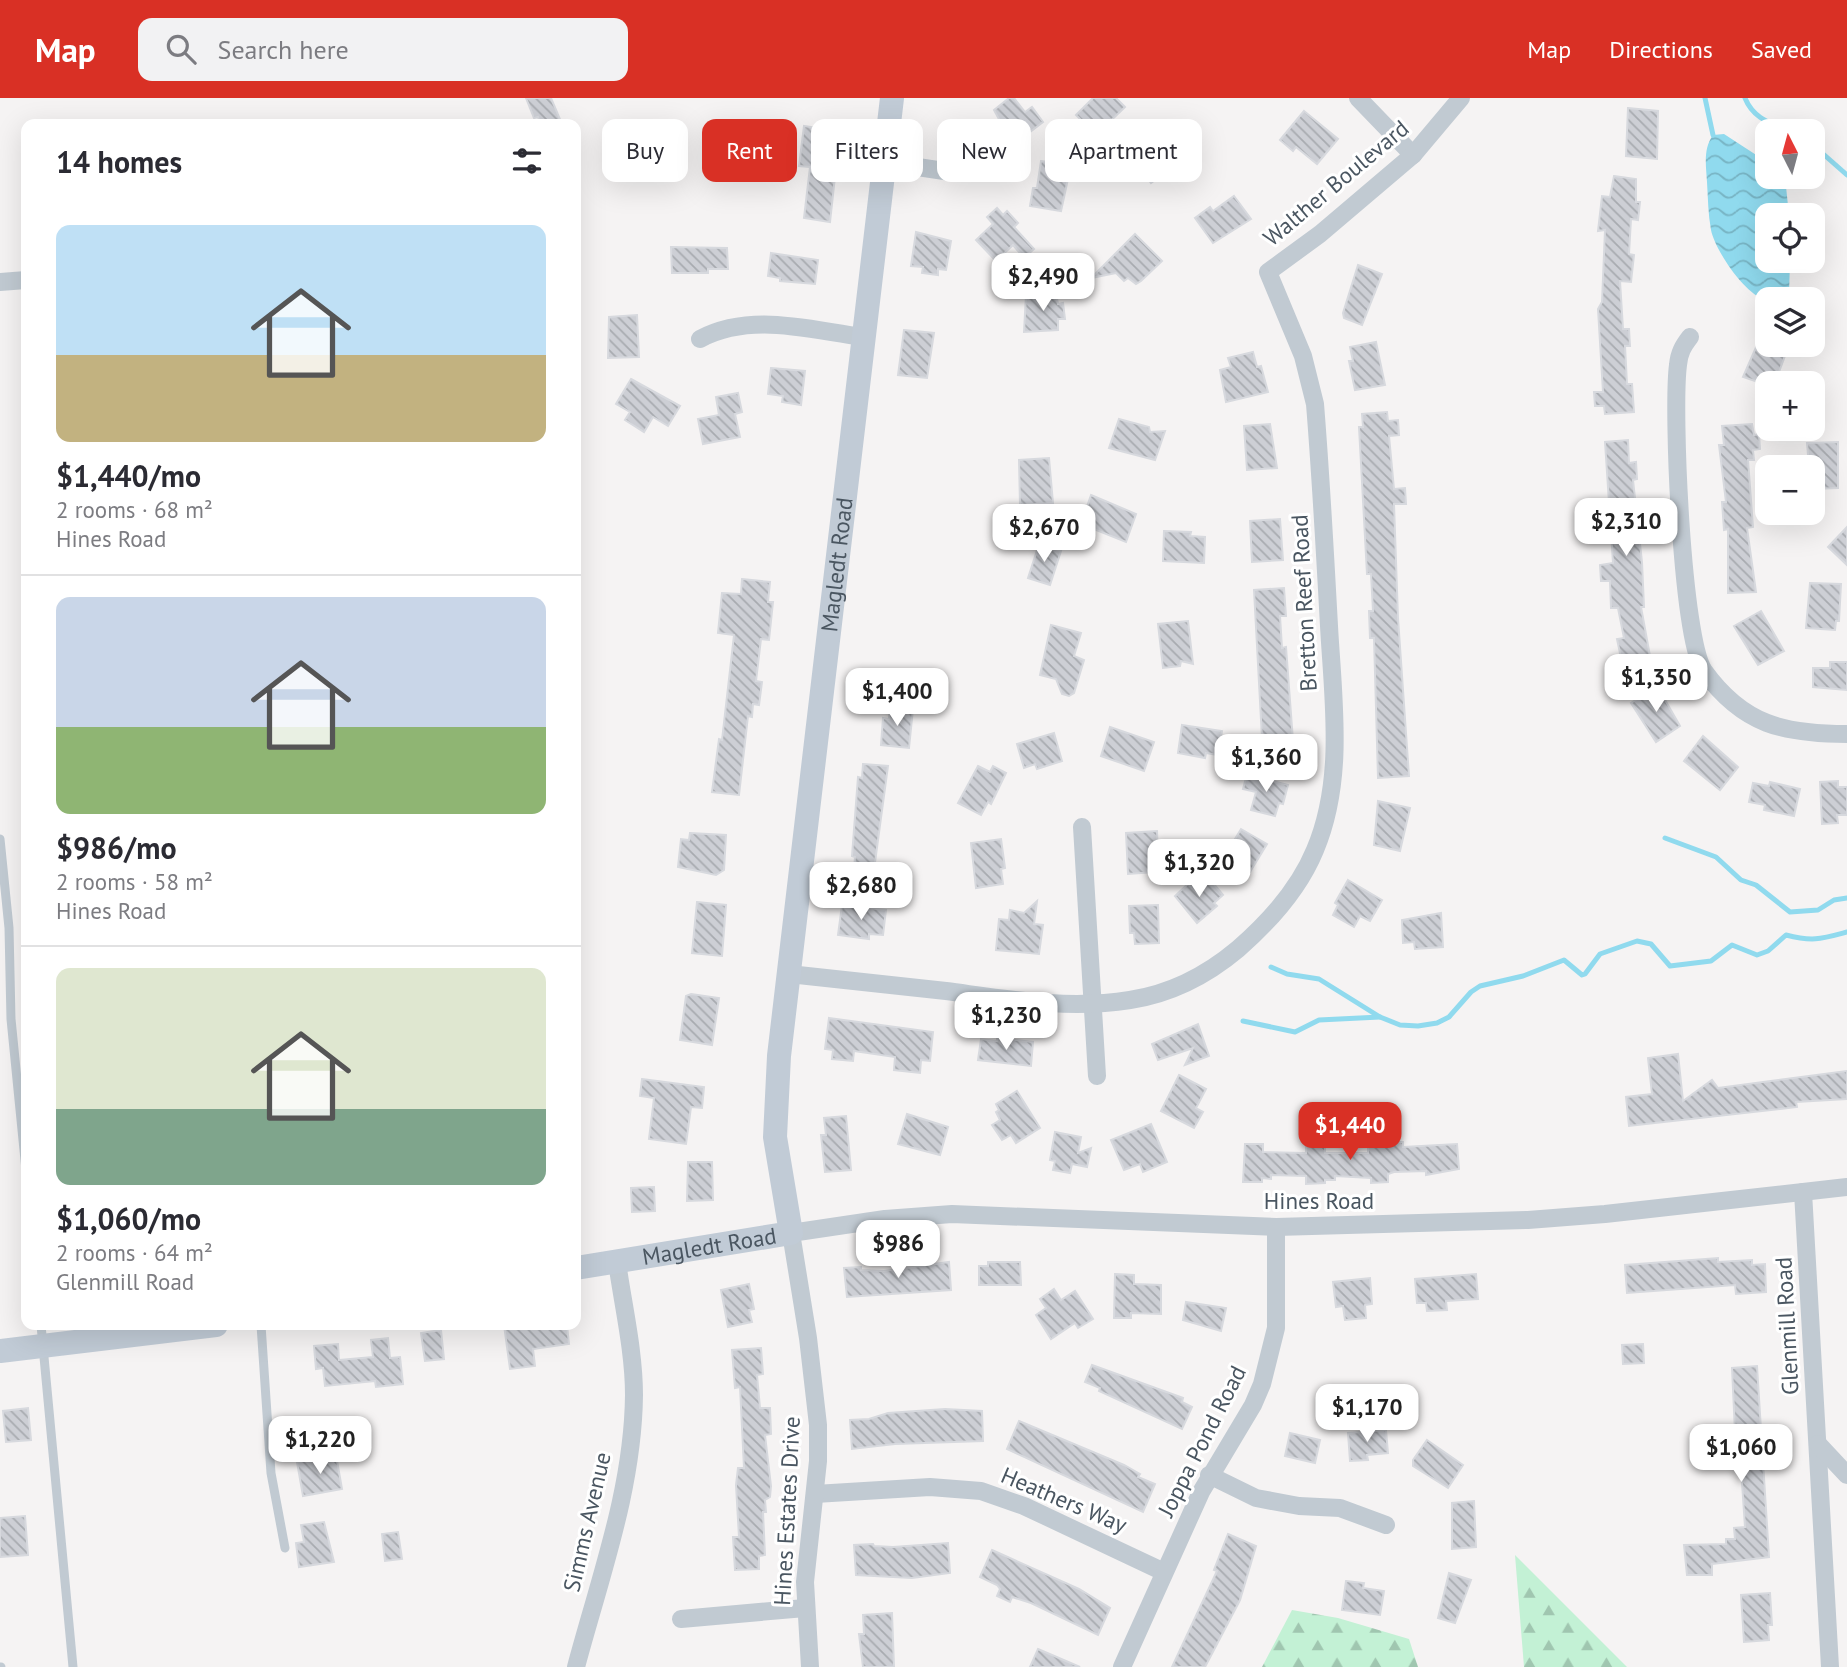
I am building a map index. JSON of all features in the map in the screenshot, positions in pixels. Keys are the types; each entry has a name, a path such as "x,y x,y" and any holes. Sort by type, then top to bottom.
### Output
{"street":[{"name":"Magledt Road","path":"889,119 892,98"},
{"path":"1358,98 1413,155"},
{"name":"Walther Boulevard","path":"1268,272 1320,234 1413,155 1461,98"},
{"name":"Magledt Road","path":"581,1267 791,1233 775,1121 789,974 882,182"},
{"name":"Bretton Reef Road","path":"789,974 1010,1000 1093,1004 1132,1000 1168,990 1198,977 1224,960 1271,918 1289,894 1315,850 1325,819 1331,793 1335,731 1315,404 1303,356 1268,272"},
{"path":"0,282 21,280"},
{"path":"700,339 736,325 756,323 863,337"},
{"path":"1690,337 1681,348 1675,385 1685,572 1690,629 1696,655 1703,669 1731,701 1762,722 1782,730 1811,734 1847,734"},
{"path":"1082,827 1097,1076"},
{"name":"Hines Road","path":"791,1233 885,1219 952,1214 1276,1227 1528,1220 1847,1187"},
{"name":"Glenmill Road","path":"1803,1192 1830,1667"},
{"name":"Joppa Pond Road","path":"1122,1667 1209,1475 1253,1405 1273,1347 1277,1307 1276,1227"},
{"name":"Hines Estates Drive","path":"791,1233 815,1385 818,1461 806,1555 805,1608 810,1667"},
{"name":"Simms Avenue","path":"576,1667 622,1502 632,1431 633,1373 617,1262"},
{"path":"0,1351 42,1335 125,1330"},
{"path":"1818,1444 1847,1475"},
{"path":"1209,1475 1256,1498 1299,1506 1340,1508 1386,1525"},
{"name":"Heathers Way","path":"815,1494 930,1487 981,1492 1024,1506 1164,1572"},
{"path":"681,1619 805,1608"}],"lane":[{"path":"0,839 9,928 11,1020 21,1121"},
{"path":"261,1330 271,1473 285,1548"},
{"path":"42,1335 73,1667"}],"green space":[{"path":"1515,1555 1627,1667 1524,1667"},
{"path":"1292,1610 1338,1618 1409,1639 1418,1667 1262,1667"}],"water":[{"path":"1724,134 1755,154 1755,189 1786,189 1788,203 1755,203 1755,273 1790,273 1789,287 1755,287 1755,294 1740,281 1718,249 1711,230 1706,163 1706,152 1713,135"}],"building":[{"path":"526,98 551,98 560,119 534,118"},
{"path":"1009,98 1014,98 1025,112 1032,107 1043,122 1031,131 1031,119 999,119 994,110"},
{"path":"1093,98 1116,98 1125,107 1112,119 1080,119 1076,115"},
{"path":"1628,108 1658,111 1657,159 1626,156"},
{"path":"1304,111 1338,139 1317,164 1296,147 1293,151 1280,140"},
{"path":"804,126 811,127 811,182 834,182 830,222 804,218 810,167 799,166"},
{"path":"1041,161 1045,162 1045,182 1067,182 1061,211 1030,206 1033,188 1037,188"},
{"path":"1614,176 1636,179 1636,202 1640,202 1638,220 1631,219 1629,254 1634,255 1631,282 1620,281 1623,329 1629,329 1630,346 1625,346 1627,384 1632,384 1634,412 1605,414 1604,406 1595,406 1594,392 1603,392 1598,309 1602,302 1605,230 1598,231 1602,196 1610,197"},
{"path":"1234,196 1251,219 1213,243 1195,218 1210,207 1213,211"},
{"path":"997,208 1003,215 1007,211 1018,223 1014,227 1034,249 1024,258 1013,245 996,261 976,240 993,224 987,217"},
{"path":"916,232 951,241 946,270 938,269 938,275 922,273 923,267 911,266"},
{"path":"1135,234 1162,261 1136,284 1128,278 1124,281 1116,273 1091,278"},
{"path":"671,247 727,248 728,269 708,269 708,273 672,273"},
{"path":"771,253 818,260 815,284 780,281 780,278 768,276"},
{"path":"1358,265 1382,274 1362,325 1344,318 1343,313"},
{"path":"1056,293 1058,304 1063,303 1065,319 1058,319 1058,330 1024,332 1026,295"},
{"path":"637,315 639,357 608,358 609,317"},
{"path":"904,330 934,333 927,378 898,375"},
{"path":"1376,342 1385,385 1355,390 1349,361 1353,361 1350,347"},
{"path":"1755,350 1755,357 1785,357 1779,371 1755,371 1755,381 1743,377"},
{"path":"1253,352 1257,367 1261,366 1268,392 1226,402 1220,370 1231,367 1228,358"},
{"path":"771,368 805,371 801,405 782,402 783,396 768,394"},
{"path":"631,379 680,406 668,426 653,417 644,432 625,420 630,412 616,404"},
{"path":"738,393 742,412 735,414 740,437 703,444 698,419 719,415 716,397"},
{"path":"1387,412 1388,421 1398,420 1399,435 1389,436 1394,489 1405,488 1406,504 1394,504 1398,618 1409,776 1378,778 1374,638 1370,638 1369,611 1373,611 1371,574 1367,574 1359,427 1363,427 1362,414"},
{"path":"1119,419 1149,427 1150,432 1165,431 1155,460 1109,448"},
{"path":"1270,424 1277,468 1247,470 1244,426"},
{"path":"1752,424 1755,441 1759,441 1760,449 1753,450 1754,460 1748,460 1753,527 1747,528 1756,592 1728,593 1728,529 1724,530 1722,502 1726,502 1719,445 1724,445 1722,426"},
{"path":"1628,440 1629,463 1636,462 1637,479 1633,480 1642,562 1644,607 1641,607 1652,667 1624,672 1617,639 1624,638 1618,608 1611,608 1610,581 1601,581 1600,565 1613,563 1605,442"},
{"path":"1838,442 1838,488 1825,489 1825,455 1808,455 1807,443"},
{"path":"1049,458 1053,503 1020,505 1019,460"},
{"path":"1091,495 1136,514 1126,542 1081,524"},
{"path":"1280,519 1283,560 1252,562 1250,521"},
{"path":"1847,527 1847,565 1828,547"},
{"path":"1164,531 1191,532 1190,536 1205,537 1204,563 1163,561"},
{"path":"1039,544 1061,551 1050,585 1028,578"},
{"path":"742,579 770,582 768,602 773,602 769,640 761,639 756,681 762,682 759,705 753,704 752,717 748,716 739,795 712,792 719,739 722,740 734,635 718,633 722,593 741,594"},
{"path":"1810,583 1841,584 1839,621 1836,621 1835,630 1806,628"},
{"path":"1284,588 1286,616 1280,616 1282,648 1286,647 1293,741 1288,742 1289,755 1263,757 1254,590"},
{"path":"1761,611 1784,651 1758,665 1734,626"},
{"path":"1188,621 1193,664 1181,661 1180,666 1163,668 1158,624"},
{"path":"1051,625 1081,633 1074,656 1084,660 1074,693 1069,696 1062,694 1056,679 1040,675"},
{"path":"1830,662 1847,662 1847,690 1813,687 1813,668 1830,668"},
{"path":"1657,686 1680,726 1656,742 1631,703"},
{"path":"890,707 913,709 909,748 881,745 883,718 889,719"},
{"path":"1182,725 1222,731 1218,755 1206,753 1205,758 1178,753"},
{"path":"1110,727 1154,742 1144,771 1101,756"},
{"path":"1054,733 1062,761 1037,769 1035,764 1024,768 1017,744"},
{"path":"1703,736 1738,767 1720,790 1684,761"},
{"path":"863,764 888,766 874,870 854,868 855,857 852,856 858,777 862,778"},
{"path":"978,766 990,772 993,766 1006,773 991,804 988,802 981,815 958,803"},
{"path":"1247,774 1288,785 1283,804 1279,803 1275,816 1251,810 1256,792 1243,789"},
{"path":"1838,781 1838,787 1847,787 1847,815 1837,815 1838,823 1822,824 1820,782"},
{"path":"1770,782 1800,789 1794,816 1764,810 1765,805 1749,802 1753,783 1769,786"},
{"path":"1378,801 1410,808 1400,851 1374,845"},
{"path":"1241,829 1267,844 1250,872 1224,857"},
{"path":"1157,831 1159,876 1156,872 1128,874 1126,833"},
{"path":"690,833 726,835 724,870 716,875 678,867 681,839 689,840"},
{"path":"1001,839 1005,868 1001,869 1003,884 976,888 971,843"},
{"path":"1208,877 1223,895 1214,903 1217,906 1197,923 1175,896 1191,881 1196,887"},
{"path":"1348,880 1382,900 1370,921 1360,916 1354,927 1333,915 1338,905 1335,903"},
{"path":"1037,901 1034,924 1043,925 1039,954 996,950 999,919 1009,920 1010,910 1024,913"},
{"path":"697,902 726,905 722,956 692,953"},
{"path":"842,905 886,910 883,935 869,934 869,939 838,935"},
{"path":"1158,905 1159,943 1135,944 1134,933 1130,933 1129,906"},
{"path":"1441,913 1443,947 1415,949 1414,942 1403,943 1402,920"},
{"path":"691,994 719,998 712,1045 680,1040 686,996"},
{"path":"829,1018 933,1032 930,1061 921,1060 920,1073 894,1070 895,1057 854,1051 853,1061 832,1059 833,1050 825,1049"},
{"path":"1198,1024 1209,1056 1185,1065 1193,1048 1158,1060 1152,1044"},
{"path":"997,1038 1033,1042 1031,1066 978,1060 981,1039 997,1041"},
{"path":"1678,1054 1683,1101 1712,1080 1718,1088 1847,1071 1847,1099 1796,1102 1797,1107 1629,1126 1626,1097 1652,1094 1648,1058"},
{"path":"1179,1075 1206,1089 1196,1108 1203,1112 1194,1128 1161,1111"},
{"path":"642,1079 704,1087 702,1108 691,1107 686,1144 649,1139 654,1098 640,1096"},
{"path":"1017,1091 1040,1128 1016,1143 1011,1135 1002,1140 992,1125 1000,1120 996,1104"},
{"path":"907,1114 948,1127 940,1155 898,1144"},
{"path":"846,1116 851,1170 825,1172 821,1135 826,1135 824,1118"},
{"path":"1151,1124 1167,1162 1143,1172 1140,1164 1124,1170 1111,1140"},
{"path":"1055,1132 1081,1137 1078,1153 1091,1148 1087,1167 1072,1164 1070,1173 1053,1170 1055,1161 1050,1160"},
{"path":"1378,1133 1393,1133 1393,1142 1403,1142 1403,1147 1457,1144 1459,1169 1426,1175 1426,1171 1394,1172 1388,1174 1388,1182 1371,1183 1371,1178 1335,1176 1335,1180 1325,1180 1325,1183 1306,1184 1306,1176 1271,1175 1271,1179 1262,1178 1262,1182 1243,1182 1245,1144 1263,1144 1263,1152 1306,1153 1306,1146 1325,1145 1325,1153 1368,1153 1368,1144 1378,1144"},
{"path":"688,1162 712,1162 713,1200 687,1201"},
{"path":"654,1187 655,1211 632,1212 631,1188"},
{"path":"1718,1258 1718,1262 1752,1260 1752,1265 1765,1264 1766,1292 1736,1294 1735,1285 1627,1293 1625,1265"},
{"path":"949,1262 951,1290 847,1297 844,1268 861,1267 861,1270 884,1271"},
{"path":"988,1262 1020,1262 1021,1285 979,1285 979,1266 988,1266"},
{"path":"1115,1274 1134,1275 1134,1284 1161,1285 1161,1314 1131,1313 1131,1318 1114,1318"},
{"path":"1476,1274 1478,1299 1446,1301 1447,1310 1427,1311 1426,1303 1417,1303 1415,1279"},
{"path":"1370,1278 1372,1304 1365,1305 1366,1318 1345,1320 1343,1306 1336,1307 1333,1282"},
{"path":"749,1284 754,1309 749,1310 752,1322 728,1327 721,1290"},
{"path":"1054,1289 1061,1300 1075,1291 1093,1319 1078,1328 1075,1323 1051,1339 1036,1315 1046,1308 1040,1299"},
{"path":"1186,1302 1226,1308 1221,1331 1183,1320"},
{"path":"441,1330 444,1359 425,1361 421,1333"},
{"path":"505,1330 568,1330 569,1344 533,1349 535,1366 510,1369"},
{"path":"388,1338 390,1358 400,1357 403,1384 376,1387 375,1381 325,1386 323,1368 316,1369 314,1346 338,1344 339,1360 373,1357 371,1340"},
{"path":"1643,1344 1644,1363 1623,1364 1622,1345"},
{"path":"761,1348 763,1374 757,1375 760,1408 770,1408 771,1434 765,1435 771,1486 770,1497 765,1500 766,1512 763,1512 765,1555 759,1556 759,1569 735,1570 733,1537 739,1537 736,1485 738,1468 744,1468 740,1387 735,1388 732,1350"},
{"path":"1092,1365 1183,1398 1182,1402 1192,1407 1182,1429 1085,1382"},
{"path":"1757,1366 1769,1557 1712,1564 1712,1575 1687,1575 1684,1545 1726,1544 1726,1539 1735,1539 1734,1528 1745,1527 1740,1453 1736,1453 1732,1368"},
{"path":"28,1408 31,1440 6,1442 3,1411"},
{"path":"945,1409 982,1411 983,1441 895,1444 852,1449 850,1420 869,1419 888,1413"},
{"path":"1019,1421 1124,1465 1140,1474 1138,1477 1155,1484 1143,1512 1007,1449"},
{"path":"1386,1430 1388,1453 1367,1455 1368,1460 1350,1461 1348,1433"},
{"path":"1290,1433 1320,1440 1315,1463 1285,1456"},
{"path":"1427,1440 1463,1465 1448,1488 1413,1466 1413,1460"},
{"path":"336,1455 342,1489 303,1496 297,1462"},
{"path":"1474,1501 1476,1547 1452,1549 1452,1503"},
{"path":"25,1516 28,1555 0,1557 0,1518"},
{"path":"324,1522 334,1562 299,1567 296,1543 304,1542 301,1525"},
{"path":"398,1532 402,1559 385,1561 382,1534"},
{"path":"1228,1534 1256,1546 1240,1600 1205,1667 1172,1667 1217,1571 1214,1570"},
{"path":"948,1543 950,1573 912,1578 856,1575 854,1545 893,1547"},
{"path":"992,1550 1079,1589 1110,1608 1098,1635 1031,1603 1012,1597 1010,1602 997,1596 1000,1589 997,1585 980,1577"},
{"path":"1449,1573 1471,1580 1455,1623 1438,1618"},
{"path":"1346,1581 1364,1583 1363,1588 1384,1591 1380,1615 1342,1610"},
{"path":"1770,1593 1772,1625 1768,1625 1769,1640 1744,1642 1741,1595"},
{"path":"892,1613 894,1667 863,1667 859,1634 864,1634 863,1615"},
{"path":"1038,1649 1080,1667 1030,1667"}],"waterway":[{"path":"1705,98 1713,135"},
{"path":"1745,98 1748,105 1764,119"},
{"path":"1825,156 1847,175"},
{"path":"1665,838 1716,857 1741,880 1756,885 1790,912 1818,910 1834,900 1847,898"},
{"path":"1271,967 1287,974 1319,979 1380,1017 1400,1025 1418,1026 1437,1023 1449,1017 1471,992 1480,986 1523,976 1564,960 1582,975 1600,954 1637,941 1651,944 1670,966 1711,961 1732,945 1757,955 1768,951 1786,935 1817,939 1847,932"},
{"path":"1243,1021 1295,1032 1319,1020 1380,1017"}]}
